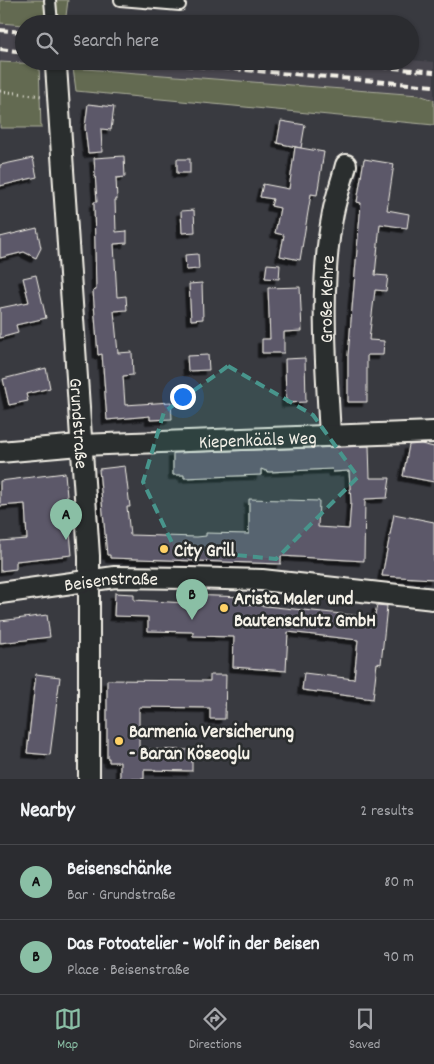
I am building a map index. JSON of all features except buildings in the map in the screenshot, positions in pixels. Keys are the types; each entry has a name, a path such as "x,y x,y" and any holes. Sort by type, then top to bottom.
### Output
{"street":[{"name":"Grundstraße","path":"56,70 89,556 89,779"},
{"name":"Große Kehre","path":"330,435 326,353 328,258 333,213 346,165"},
{"name":"Kiepenkääls Weg","path":"0,452 80,444 434,432"},
{"name":"Beisenstraße","path":"0,592 89,582 115,577 262,580 434,599"}],"lane":[{"path":"50,0 51,15"},
{"path":"120,0 180,5"}],"path":[{"path":"0,91 57,97"}],"highlighted area":[{"path":"228,366 313,415 358,477 276,559 175,549 143,482 164,412"}],"shaded area":[{"path":"0,23 15,24 15,63 0,62"},
{"path":"419,61 434,62 434,100 419,95 99,70 419,70"}],"green space":[{"path":"0,0 68,0 66,15 15,15 15,24 0,23"},
{"path":"0,62 15,63 15,70 39,70 41,128 0,128"},
{"path":"73,70 99,70 419,95 434,100 434,125 76,91"}],"railway":[{"path":"0,30 15,31"},
{"path":"0,49 15,51"},
{"path":"245,70 434,86"},
{"path":"413,70 434,72"}],"place":[{"name":"Beisenschänke","path":"66,540"},
{"name":"City Grill","path":"164,549"},
{"name":"Arista Maler und Bautenschutz GmbH","path":"224,608"},
{"name":"Das Fotoatelier - Wolf in der Beisen","path":"192,620"},
{"name":"Barmenia Versicherung - Baran Köseoglu","path":"119,741"}]}
